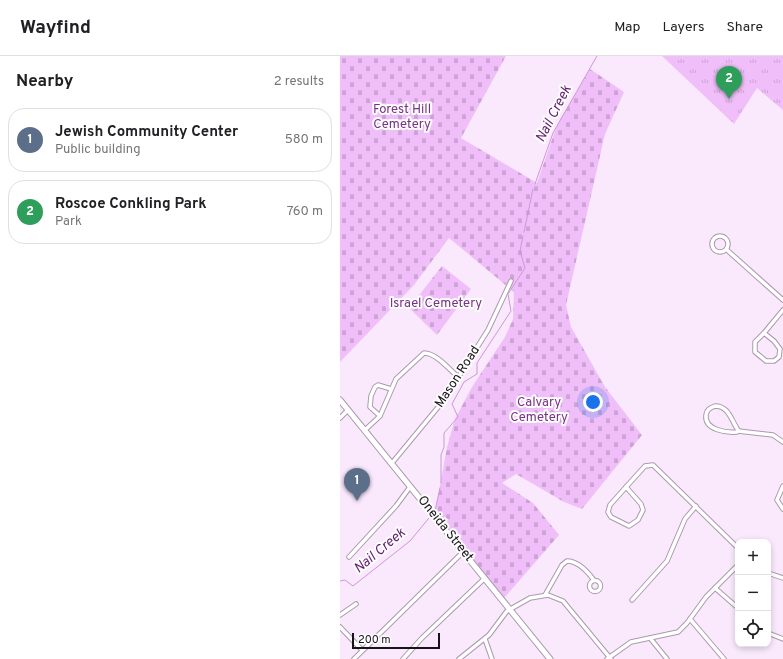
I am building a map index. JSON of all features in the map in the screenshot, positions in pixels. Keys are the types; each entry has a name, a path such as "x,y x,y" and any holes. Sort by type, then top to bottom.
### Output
{"street":[{"path":"727,250 728,245 725,238 719,236 714,239 712,244 716,250 727,250 783,300"},
{"name":"Mason Road","path":"392,463 439,407 488,330 511,281"},
{"path":"764,333 774,341 780,349 779,357 774,361 766,361 755,352 756,342 783,310"},
{"path":"365,430 380,416 391,389 400,374 424,353 429,353 434,356 458,377"},
{"path":"380,416 370,407 372,391 378,385 391,389"},
{"name":"Oneida Street","path":"340,400 550,659"},
{"path":"738,431 725,409 715,406 708,410 706,418 712,426 721,430 773,435 783,442"},
{"path":"340,418 348,410"},
{"path":"626,487 641,504 643,510 638,520 629,526 611,517 608,512 610,505 626,487 645,466 650,464 655,466 735,545"},
{"path":"783,486 777,500 783,509"},
{"path":"349,557 396,506 410,487"},
{"path":"632,600 667,561 685,519 696,506"},
{"path":"354,659 463,552"},
{"path":"545,595 562,565 567,561 574,562 593,580"},
{"path":"459,659 485,639 510,609 530,598 545,595 554,596 563,601 609,658 631,642 678,632 690,619 701,602 735,569"},
{"path":"771,574 783,578"},
{"path":"403,659 422,638 485,578"},
{"path":"715,588 735,605"},
{"path":"340,615 356,604"},
{"path":"690,619 724,659"},
{"path":"340,627 362,650"},
{"path":"771,634 783,639"},
{"path":"650,638 667,659"},
{"path":"485,639 492,659"}],"green space":[{"name":"Calvary Cemetery","path":"340,56 506,56 461,138 537,183 557,125 590,69 624,92 605,134 566,305 571,327 605,387 642,435 582,509 564,502 516,474 502,483 533,503 559,535 504,598 436,513 436,508 447,447 455,419 472,387 505,337 513,319 514,292 449,238 414,285 340,362"},
{"path":"662,56 783,56 783,110 757,88 734,124"},
{"name":"Israel Cemetery","path":"442,266 471,289 437,335 409,308"}],"waterway":[{"name":"Nail Creek","path":"535,184 553,133 597,56"},
{"name":"Nail Creek","path":"524,232 533,189"},
{"name":"Nail Creek","path":"441,483 441,455 444,447 444,433 458,417 452,404 464,382 477,374 477,363 511,311 508,294 525,268 520,251 523,236"},
{"name":"Nail Creek","path":"435,511 440,488"},
{"name":"Nail Creek","path":"340,581 345,580 353,586 410,541 429,518"}],"place":[{"name":"Roscoe Conkling Park","path":"729,99"},
{"name":"Jewish Community Center","path":"357,501"}],"park label":[{"name":"Forest Hill Cemetery","path":"402,118"}]}
